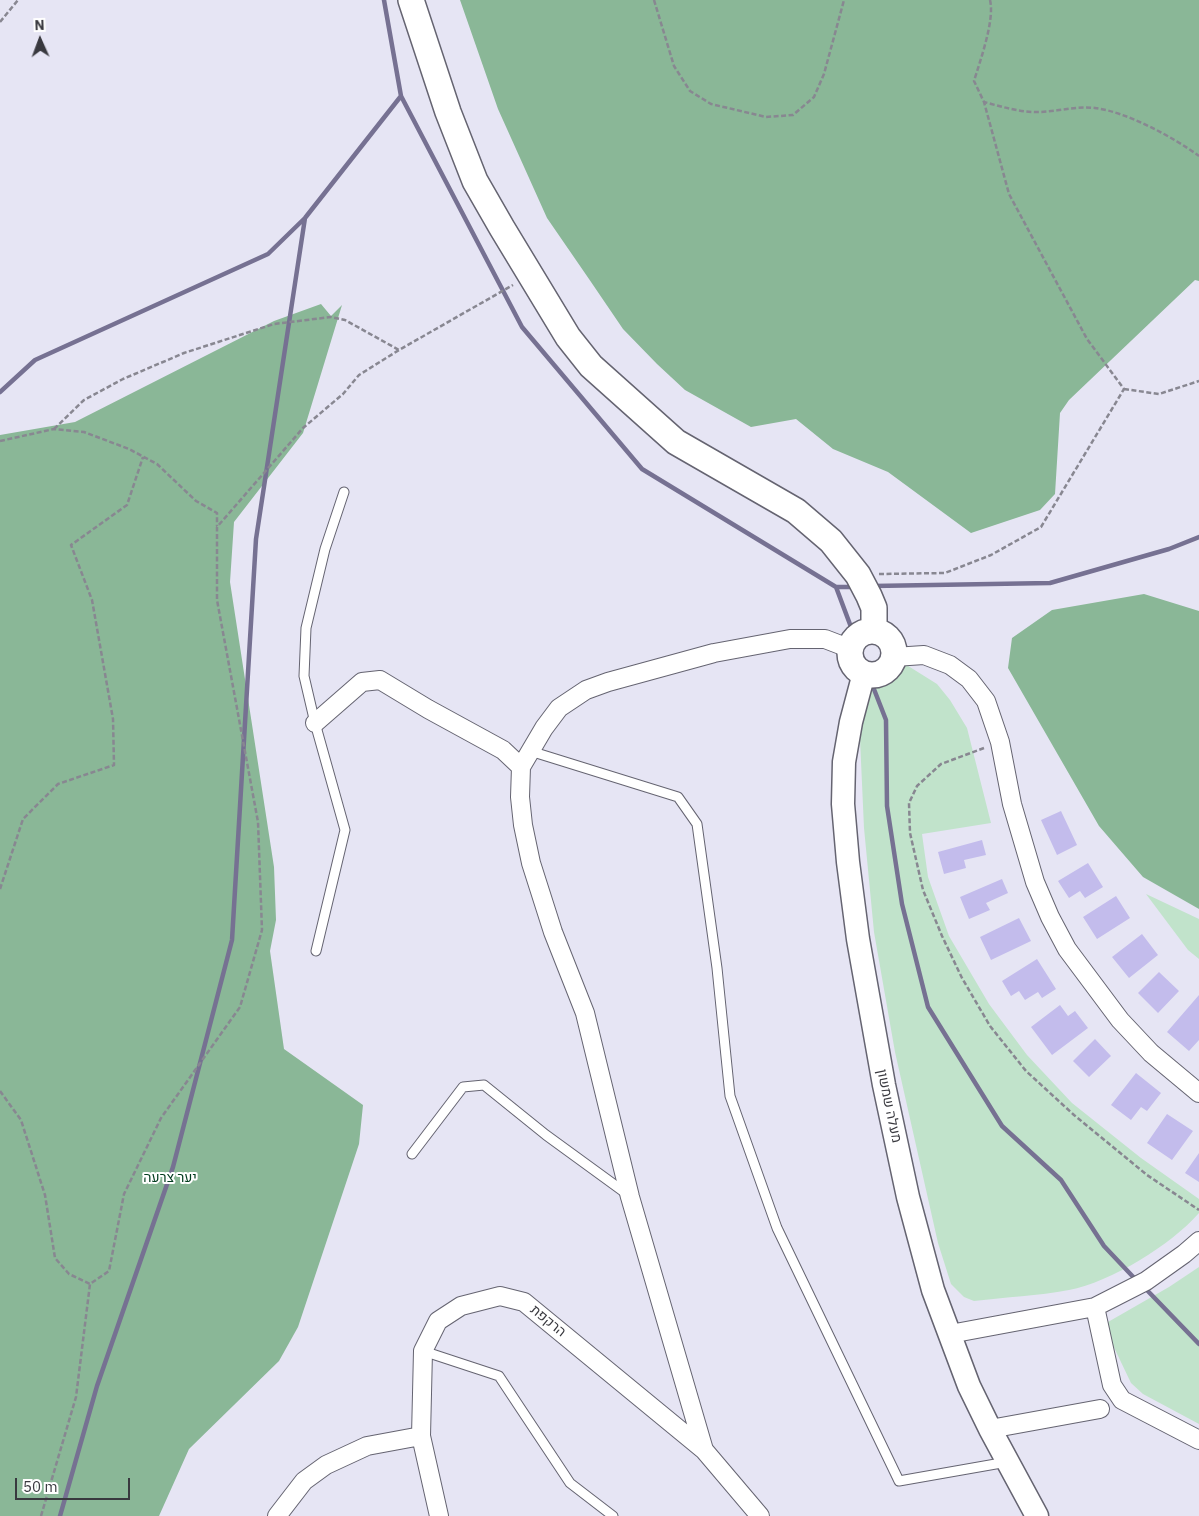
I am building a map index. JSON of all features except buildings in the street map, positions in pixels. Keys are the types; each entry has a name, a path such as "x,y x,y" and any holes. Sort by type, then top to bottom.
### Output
{"main road":[{"path":"411,0 448,112 475,182 568,337 591,366 676,442 796,511 831,541 858,575 874,608 874,631"},
{"path":"874,631 886,635 890,640 893,645 894,658 891,664 882,672 870,674 864,673 853,663 851,650 859,636 863,633 874,631"}],"street":[{"path":"760,1516 704,1450 630,1196 586,1014 553,932 531,863 520,798 521,767 558,708 586,690 608,682 714,654 790,639 824,639 851,650"},
{"path":"894,658 924,655 950,665 969,679 986,701 1000,742 1012,804 1032,872 1050,917 1067,949 1120,1020 1151,1053 1199,1094"},
{"name":"מעלה שמשון","path":"864,673 851,722 844,762 843,804 850,882 871,1019 902,1169 933,1290 969,1386 1007,1462 1037,1516"},
{"path":"315,723 342,697 362,682 380,680 503,750 521,767"},
{"path":"950,1334 1095,1307 1154,1276 1184,1254 1199,1240"},
{"name":"הרקפת","path":"439,1516 421,1436 423,1351 438,1321 460,1306 500,1296 524,1302 704,1450"},
{"path":"1095,1307 1112,1385 1122,1400 1199,1440"},
{"path":"990,1429 1100,1409"},
{"path":"277,1516 304,1481 326,1465 367,1446 421,1436"}],"lane":[{"path":"316,951 345,830 304,676 306,628 325,549 344,492"},
{"path":"530,752 678,797 697,824 717,968 730,1096 777,1228 900,1481 1007,1462"},
{"path":"412,1154 463,1087 484,1085 546,1135 630,1196"},
{"path":"423,1351 499,1376 570,1483 612,1516"}],"path":[{"path":"0,22 18,0"},
{"path":"654,0 665,42 674,66 690,91 711,104 766,117 793,115 814,97 824,74 844,0"},
{"path":"990,0 988,29 983,54 974,82 984,102 1008,194 1086,339 1124,389 1159,394 1199,381"},
{"path":"984,102 1012,110 1040,112 1072,108 1096,108 1123,116 1150,128 1199,156"},
{"path":"217,527 303,428 343,394 359,375 399,350 530,276"},
{"path":"54,428 84,400 122,379 184,354 274,324 331,316 345,320 399,350"},
{"path":"858,575 945,573 991,555 1041,527 1124,389"},
{"path":"0,441 54,428 84,432 129,450 157,464 196,501 217,513 218,600 258,822 262,930 240,1007 161,1118 124,1194 109,1271 90,1284 76,1397 41,1516"},
{"path":"0,889 23,819 58,784 114,765 112,719 92,600 71,545 127,505 143,457"},
{"path":"1000,742 941,764 917,786 909,803 910,833 923,890 939,928 962,978 990,1026 1026,1071 1074,1115 1147,1175 1199,1210"},
{"path":"0,1091 21,1120 45,1195 55,1258 69,1274 90,1284"}],"green space":[{"path":"460,0 1199,0 1199,281 1195,280 1069,400 1060,413 1055,494 1040,510 971,533 888,472 833,449 796,419 751,427 685,390 623,329 547,218 498,109"},
{"name":"יער צרעה","path":"321,304 331,316 342,305 303,433 234,522 230,582 274,867 276,920 270,951 284,1049 363,1105 359,1144 298,1327 279,1361 189,1449 159,1516 0,1516 0,435 75,422 274,321"},
{"path":"1144,594 1199,611 1199,909 1143,877 1099,826 1008,668 1012,638 1052,610"},
{"path":"905,664 937,684 950,700 967,728 991,823 922,834 928,877 949,936 989,1004 1027,1055 1072,1103 1141,1158 1199,1199 1199,1213 1173,1237 1121,1271 1085,1286 1046,1294 974,1301 964,1297 951,1284 938,1243 895,1052 874,932 864,828 860,739 866,690"},
{"path":"1146,894 1199,919 1199,959 1188,950"},
{"path":"1199,1267 1199,1424 1143,1394 1131,1383 1109,1337 1108,1322 1169,1287"}],"waterway":[{"path":"384,0 401,96 522,327 642,469 836,587 866,667"},
{"path":"0,392 35,360 268,254 305,218 401,96"},
{"path":"60,1516 97,1386 173,1167 232,940 256,539 305,218"},
{"path":"873,586 1050,583 1169,549 1199,537"},
{"path":"836,587 855,587"},
{"path":"870,679 886,720 887,806 902,904 928,1007 1002,1126 1061,1180 1104,1246 1137,1281"},
{"path":"1143,1286 1199,1344"}]}
